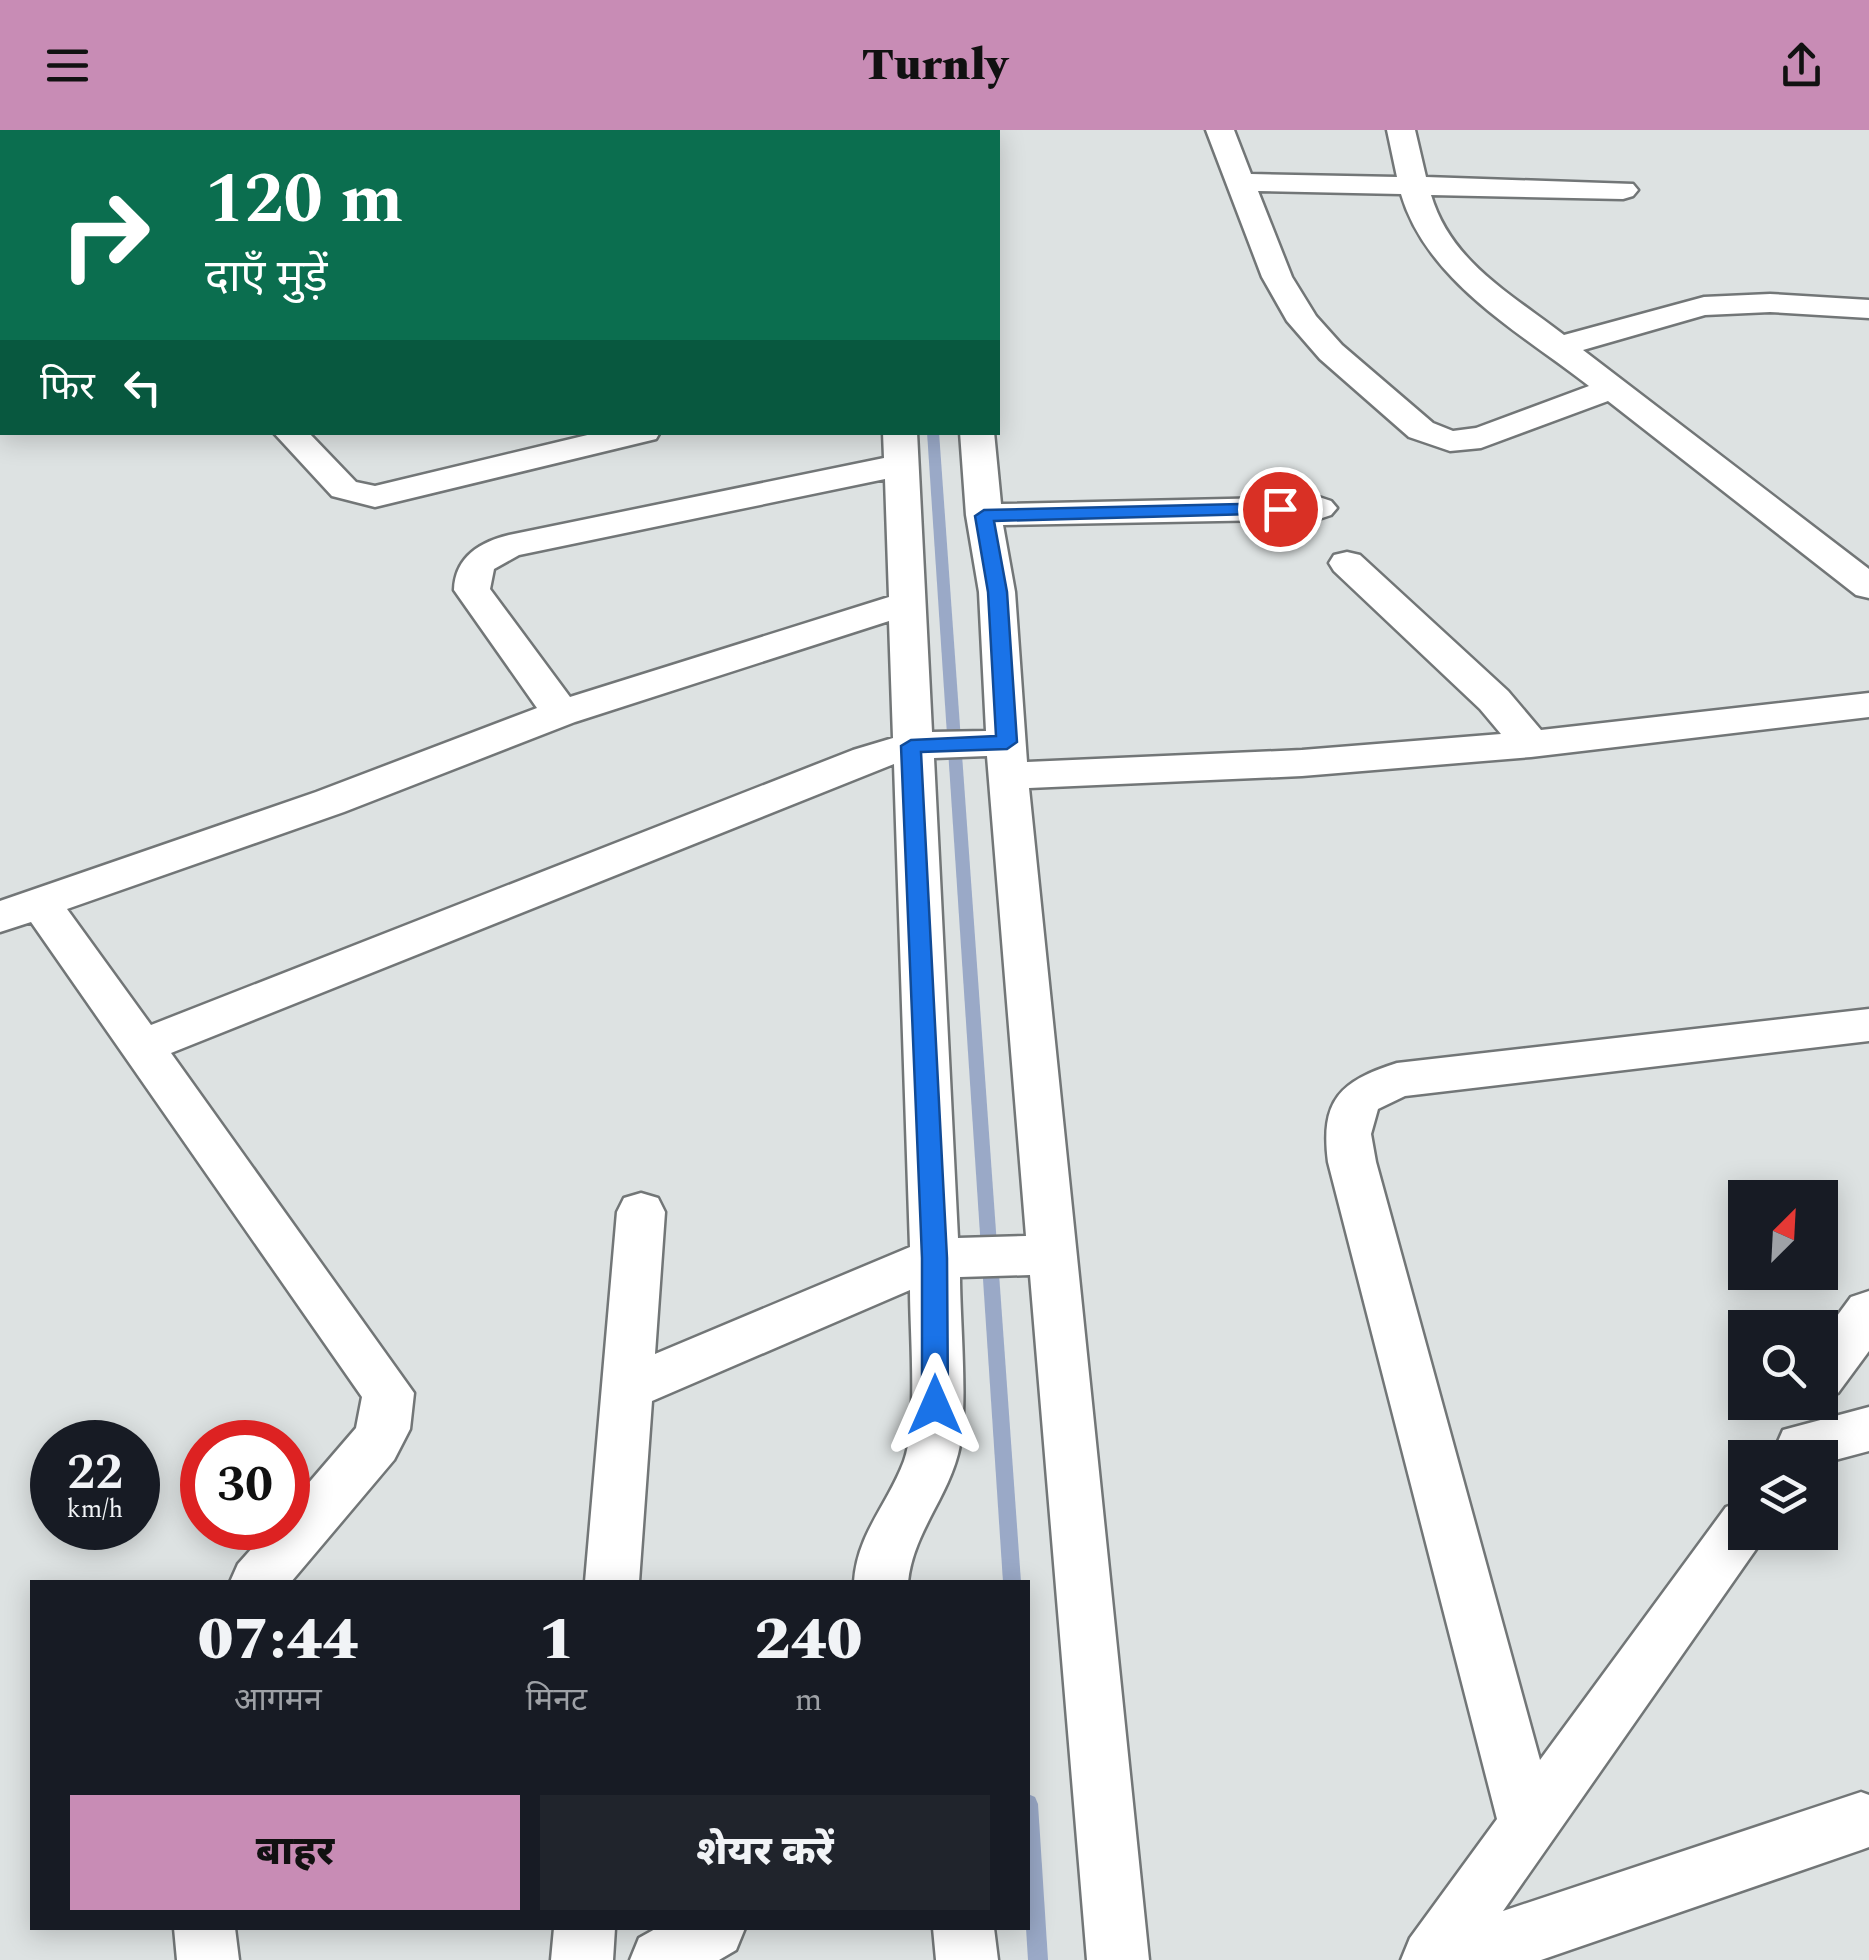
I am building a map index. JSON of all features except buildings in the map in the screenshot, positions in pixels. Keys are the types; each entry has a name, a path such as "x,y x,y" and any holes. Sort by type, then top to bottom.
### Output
{"street":[{"path":"1220,130 1278,277 1303,321 1330,352 1436,439 1466,442 1482,438 1612,388"},
{"path":"1401,130 1413,186 1437,246 1556,348 1869,587"},
{"path":"1241,182 1623,190"},
{"path":"1556,348 1704,306 1770,304 1869,309"},
{"path":"293,435 344,490 375,497 632,435"},
{"path":"976,435 997,592 967,751 990,1256 1118,1960"},
{"path":"561,713 472,590 471,576 478,563 509,546 901,449 906,603 967,751 990,1256 932,1459 888,1538 881,1580"},
{"path":"984,516 1319,508"},
{"path":"1348,563 1494,700 1531,744"},
{"path":"259,1580 375,1444 384,1430 388,1392 140,1047 20,910 330,802 561,713 906,603"},
{"path":"140,1047 868,759 967,751 1302,763 1531,744 1869,705"},
{"path":"1528,1824 1352,1162 1348,1134 1358,1099 1396,1080 1869,1025"},
{"path":"612,1580 641,1212"},
{"path":"627,1389 990,1256"},
{"path":"1838,1354 1869,1312"},
{"path":"1801,1435 1869,1429"},
{"path":"1432,1960 1728,1548"},
{"path":"1451,1960 1861,1821"},
{"path":"205,1930 208,1960"},
{"path":"582,1960 585,1930"},
{"path":"661,1960 711,1930"},
{"path":"964,1930 967,1960"}],"waterway":[{"path":"933,435 1012,1580"},
{"path":"1030,1835 1038,1960"}],"route":[{"path":"935,1405 935,1258 911,746 1007,742 997,592 984,516 1280,509"}]}
